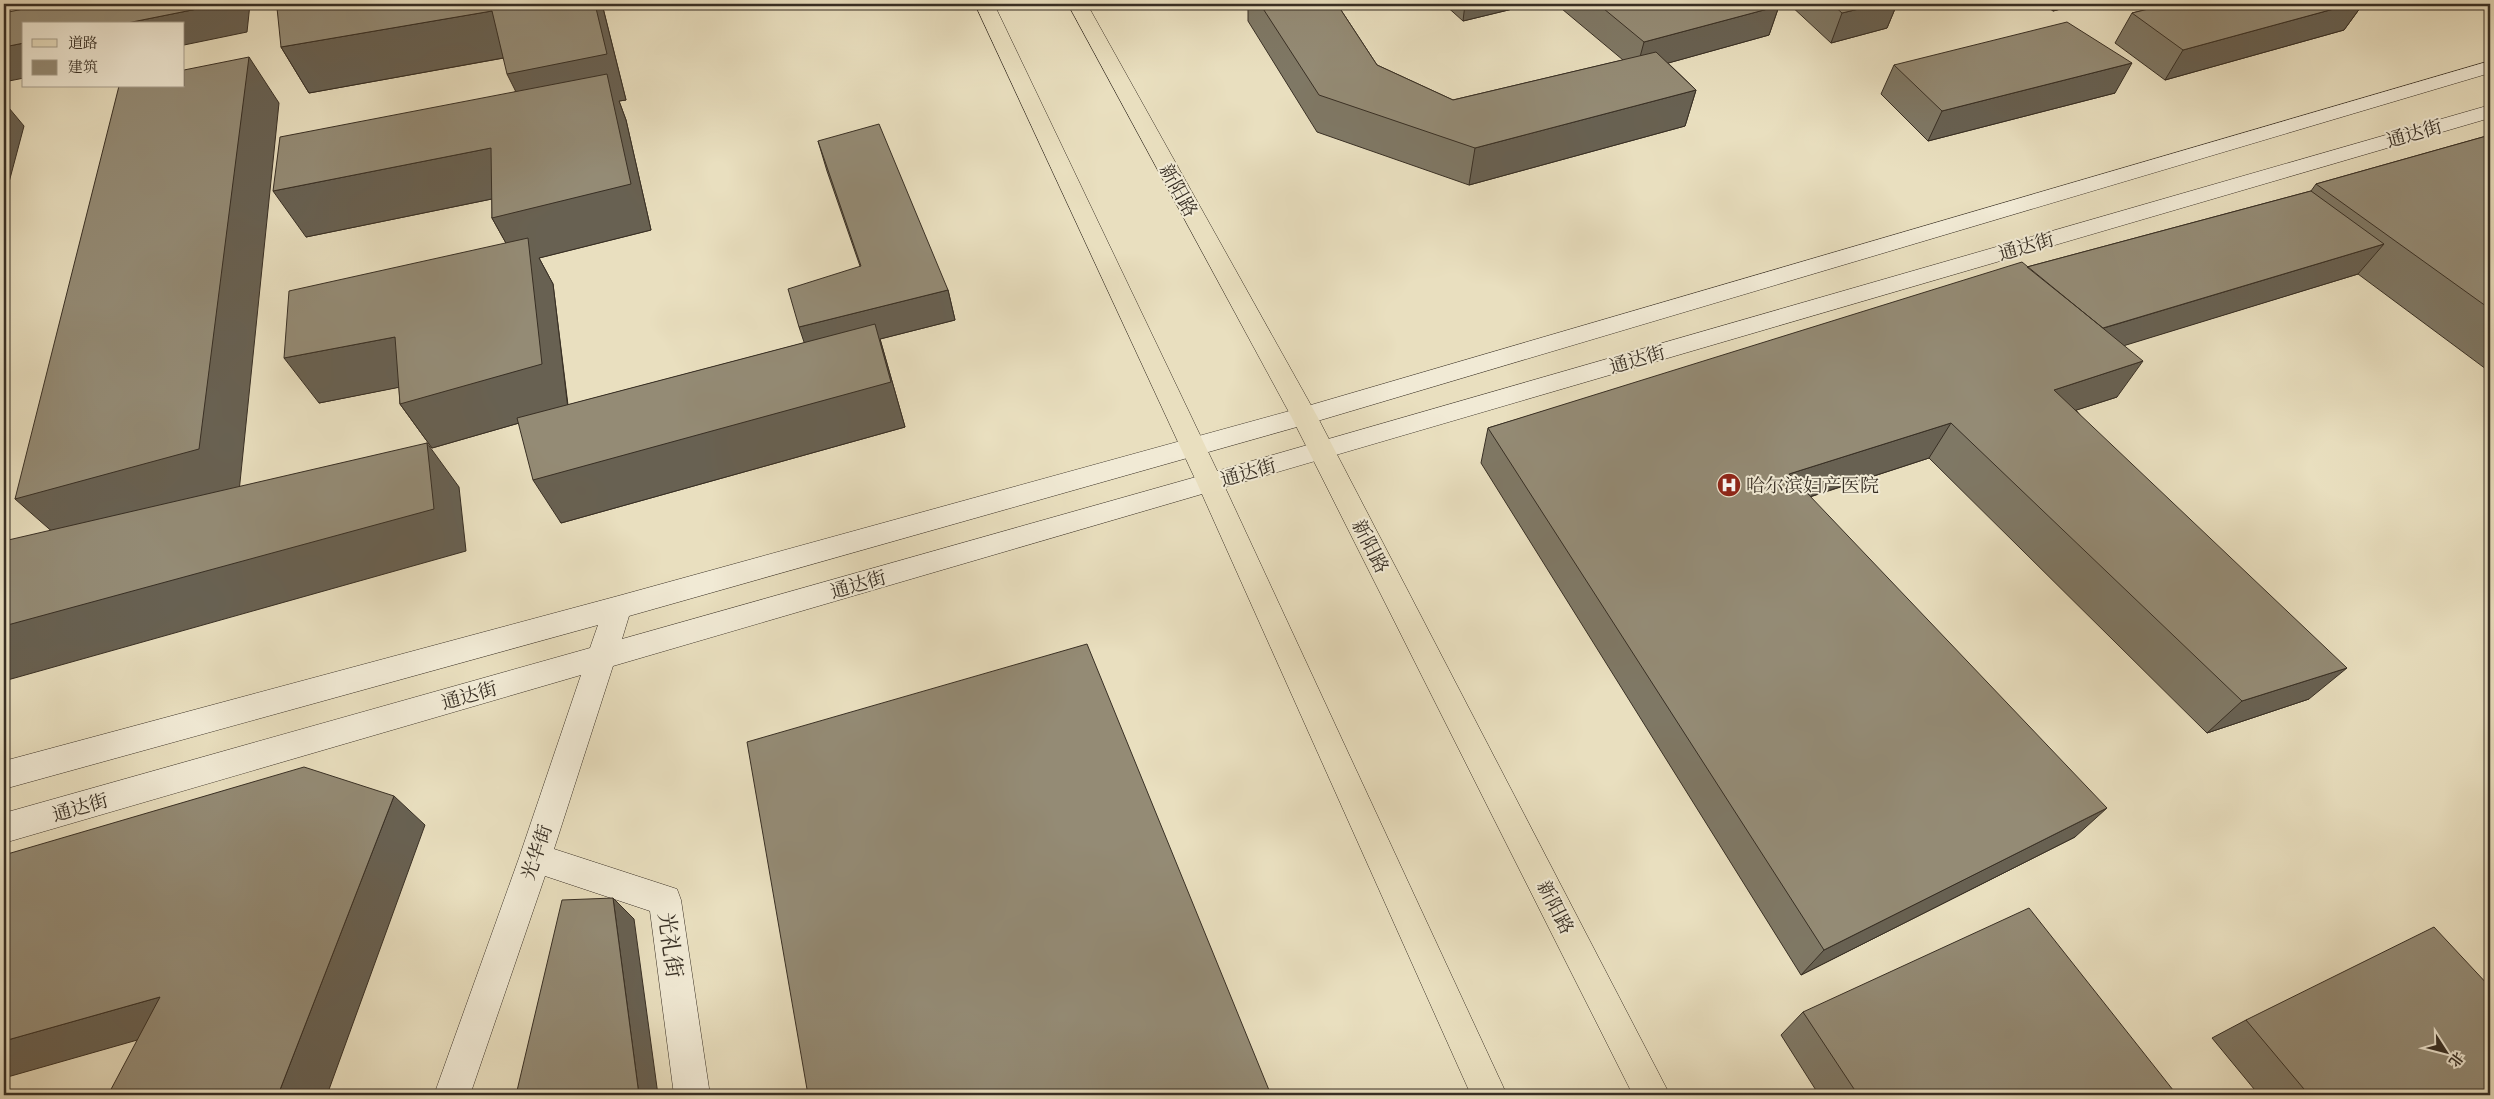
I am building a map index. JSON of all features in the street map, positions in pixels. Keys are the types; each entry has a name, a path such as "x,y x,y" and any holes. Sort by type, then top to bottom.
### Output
{"main road":[{"path":"984,4 1210,482 1489,1095"},
{"name":"新阳路","path":"1077,4 1322,450 1652,1095"},
{"name":"通达街","path":"4,775 618,608 1194,448 2490,67"},
{"name":"通达街","path":"4,828 601,658 2490,111"},
{"name":"光华街","path":"452,1095 535,858 618,608"},
{"name":"光礼街","path":"535,858 665,900 692,1095"}],"building":[{"path":"47,4 222,4 132,22 22,22 22,43 4,47 4,13"},
{"path":"302,4 595,4 607,54 507,74 492,11 281,47 277,8"},
{"path":"1260,4 1337,4 1377,65 1453,100 1656,52 1696,90 1475,148 1319,95"},
{"path":"1598,4 1777,4 1779,6 1644,42"},
{"path":"1832,4 1880,4 1842,13"},
{"path":"2169,4 2352,4 2183,50 2132,13"},
{"path":"2067,22 2132,63 1942,111 1894,65"},
{"path":"249,57 199,449 15,499 118,88 185,88 185,70"},
{"path":"607,74 631,184 492,218 491,148 273,191 280,137"},
{"path":"879,124 948,290 799,327 788,289 861,266 818,141"},
{"path":"2490,135 2490,309 2316,184"},
{"path":"2311,191 2384,244 2103,328 2027,267"},
{"path":"528,238 542,364 400,404 395,337 284,358 289,291"},
{"path":"2022,262 2143,361 2054,390 2347,668 2242,701 1951,423 1789,474 2107,808 1824,950 1488,428"},
{"path":"875,324 891,382 533,480 517,418"},
{"path":"427,443 434,509 4,626 4,541"},
{"path":"1087,644 1271,1095 808,1095 747,742"},
{"path":"304,767 394,796 278,1095 108,1095 160,997 4,1041 4,855"},
{"path":"613,898 639,1095 516,1095 562,900"},
{"path":"2029,908 2177,1095 1858,1095 1803,1012"},
{"path":"2434,927 2490,987 2490,1095 2309,1095 2246,1020"}],"place":[{"name":"哈尔滨妇产医院","path":"1729,485"}]}
